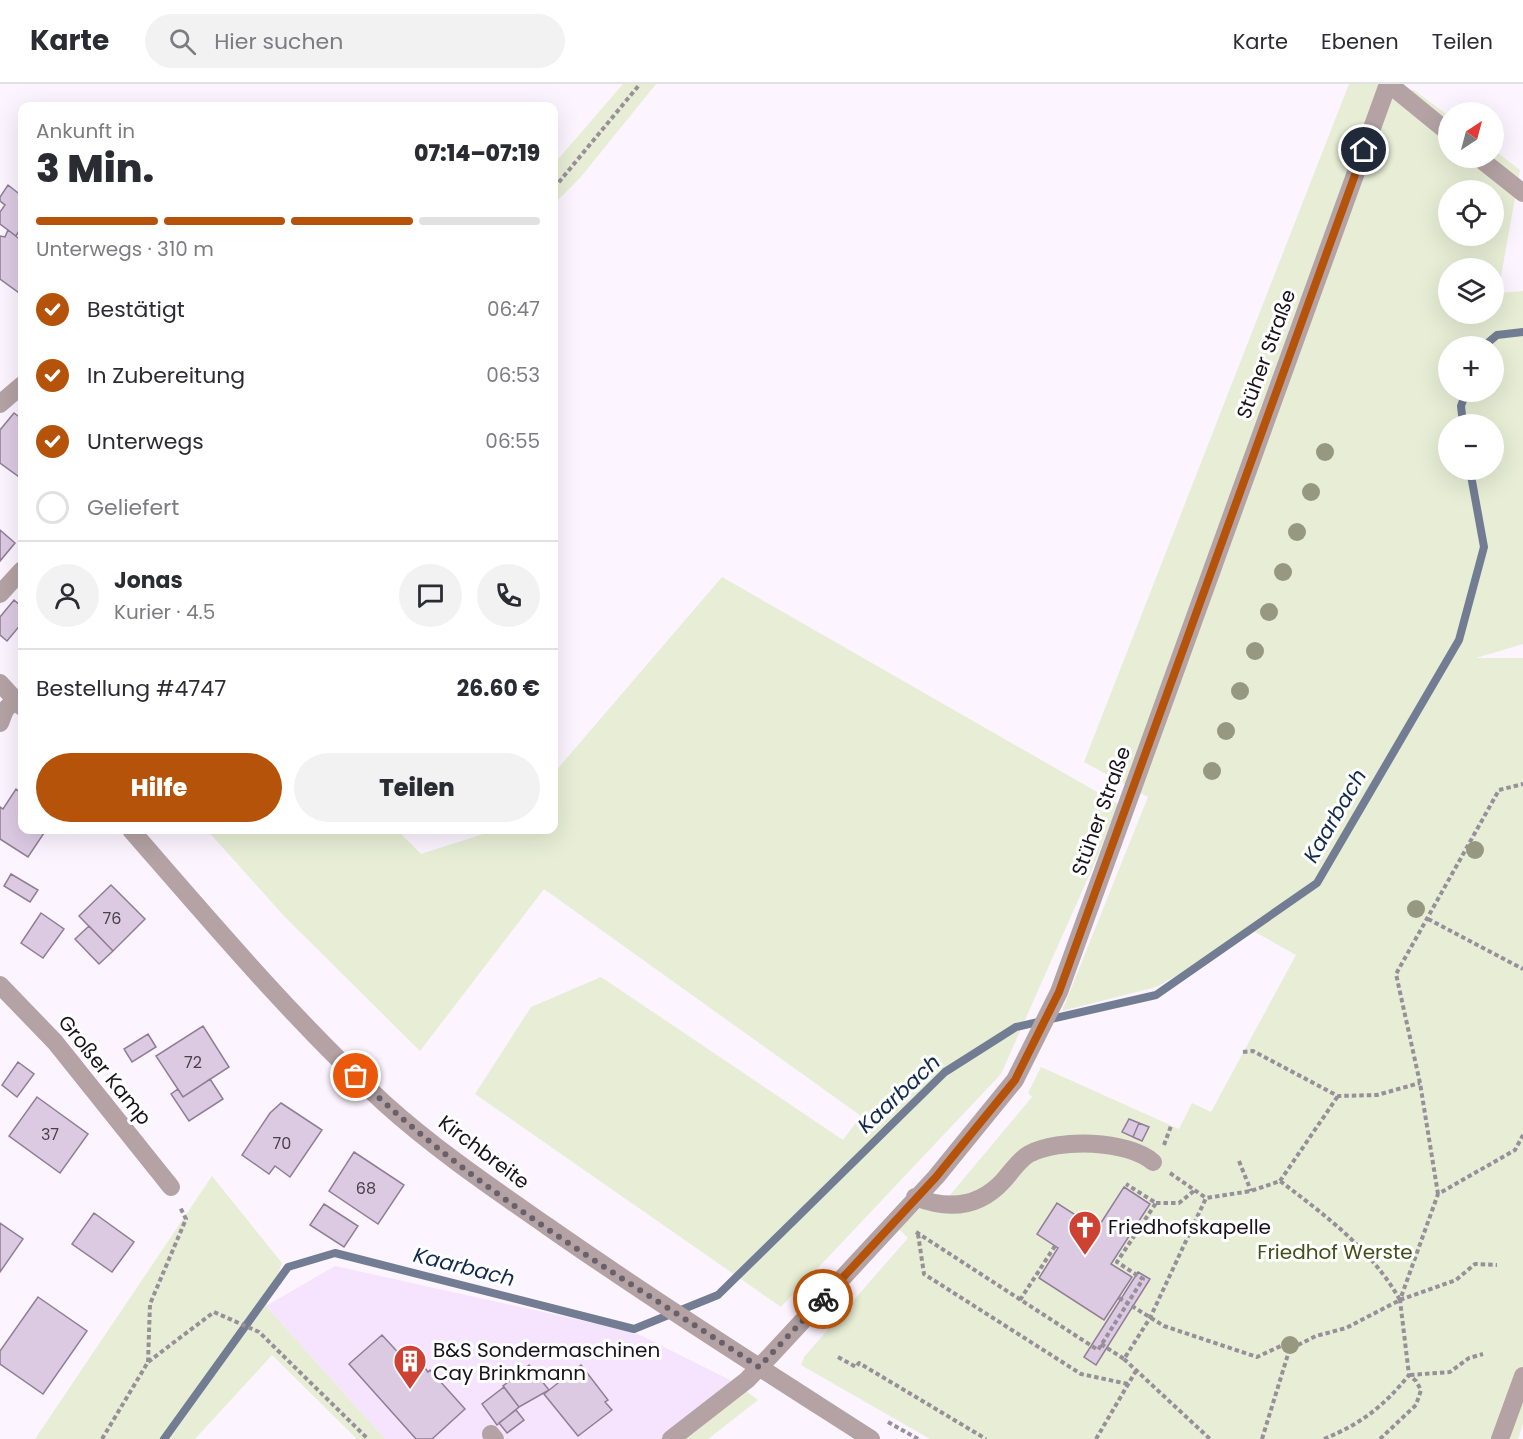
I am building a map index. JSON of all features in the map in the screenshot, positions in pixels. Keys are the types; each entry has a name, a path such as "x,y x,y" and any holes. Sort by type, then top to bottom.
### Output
{"street":[{"path":"1388,84 1438,124"},
{"name":"Stüher Straße","path":"671,1439 747,1380 936,1177 1015,1080 1059,992 1388,84"},
{"path":"1492,168 1523,193"},
{"path":"0,404 18,388"},
{"path":"0,594 18,574"},
{"path":"0,683 18,702"},
{"path":"0,723 5,710 18,704"},
{"name":"Kirchbreite","path":"135,834 254,970 313,1033 385,1104 463,1168 652,1299 871,1439"},
{"name":"Großer Kamp","path":"0,985 56,1042 171,1187"},
{"path":"915,1197 936,1205 949,1206 974,1201 997,1188 1028,1155 1054,1144 1112,1146 1144,1154 1154,1162"},
{"path":"1500,1439 1523,1376"}],"path":[{"path":"558,183 640,84"},
{"path":"1380,1439 1416,1405 1421,1390 1409,1375 1400,1300 1438,1194 1420,1083 1396,974 1498,790 1523,784"},
{"path":"1428,919 1523,970"},
{"path":"1243,1052 1253,1051 1338,1096 1377,1095 1420,1083"},
{"path":"1154,1162 1206,1198 1251,1191 1280,1181 1338,1096"},
{"path":"1167,1139 1171,1126"},
{"path":"1438,1194 1515,1150 1523,1135"},
{"path":"1239,1161 1251,1191"},
{"path":"1280,1181 1333,1221 1365,1252 1400,1300"},
{"path":"1126,1184 1156,1203 1179,1203 1195,1190"},
{"path":"148,1362 150,1304 186,1219 171,1187"},
{"path":"1124,1359 1150,1318 1206,1198"},
{"path":"928,1240 1098,1350 1143,1279 1118,1262 1156,1203"},
{"path":"918,1234 924,1274 1081,1374 1128,1384"},
{"path":"1020,1300 1055,1245"},
{"path":"1262,1439 1289,1351 1316,1336 1346,1328 1400,1300 1456,1280 1476,1264 1497,1265"},
{"path":"1119,1298 1164,1326 1257,1357 1292,1340 1296,1346"},
{"path":"102,1439 148,1362 214,1312 259,1332 368,1439"},
{"path":"1101,1344 1137,1369 1165,1399 1210,1439"},
{"path":"1285,1344 1289,1351"},
{"path":"1324,1439 1353,1427 1387,1402 1409,1375 1450,1372 1469,1358 1483,1354"},
{"path":"838,1357 856,1367 859,1363 986,1439"},
{"path":"1095,1439 1137,1369"}],"shaded area":[{"path":"335,1266 634,1332 734,1382 660,1439 385,1439 266,1306"}],"green space":[{"path":"623,84 656,84 580,178 558,200 558,159"},
{"name":"Friedhof Werste","path":"1349,84 1400,84 1398,92 1414,90 1438,108 1438,168 1504,168 1504,158 1520,170 1504,259 1438,258 1438,324 1504,324 1504,293 1523,291 1523,644 1476,658 1523,658 1523,1424 1518,1439 930,1439 801,1365 804,1357 908,1238 899,1229 934,1194 945,1201 1032,1097 1028,1093 1041,1067 1179,1129 1192,1103 1211,1112 1296,955 1255,932 1156,987 1062,1011 1148,797 1084,762"},
{"path":"722,577 1118,804 1099,853 1001,1074 781,1307 475,1094 531,1007 601,977 843,1140 861,1116 544,889 420,1051 284,916 211,834 401,834 421,854 484,834 558,834 558,768"},
{"path":"212,1176 282,1263 266,1306 385,1439 357,1439 272,1355 195,1439 35,1439"},
{"path":"734,1382 758,1400 708,1439 660,1439"}],"building":[{"path":"8,185 18,193 18,233 16,236 0,224 0,212 5,205 0,201"},
{"path":"8,230 18,238 18,292 0,279 0,236 5,237"},
{"path":"14,413 18,416 18,476 0,463 0,430"},
{"path":"0,530 15,543 0,561"},
{"path":"14,600 18,604 18,628 7,641 0,635 0,617"},
{"path":"16,789 18,791 18,834 43,834 28,857 0,839 0,807 3,809"},
{"path":"11,874 38,890 30,902 4,886"},
{"path":"111,885 145,919 113,951 79,916"},
{"path":"41,913 64,929 43,958 21,943"},
{"path":"89,926 113,951 99,964 75,939"},
{"path":"203,1026 229,1067 183,1097 156,1056"},
{"path":"148,1034 156,1047 132,1062 124,1049"},
{"path":"18,1062 34,1074 17,1097 2,1085"},
{"path":"210,1079 223,1099 189,1121 171,1094 178,1089 183,1097"},
{"path":"37,1097 88,1134 60,1173 9,1136"},
{"path":"281,1103 322,1130 290,1177 275,1166 269,1174 242,1155 270,1113"},
{"path":"1129,1119 1139,1123 1133,1137 1122,1132"},
{"path":"1139,1123 1149,1127 1142,1141 1133,1137"},
{"path":"354,1152 404,1185 378,1224 329,1191"},
{"name":"Friedhofskapelle","path":"1124,1187 1150,1204 1111,1264 1132,1277 1104,1320 1039,1278 1058,1248 1037,1234 1057,1203 1097,1229"},
{"path":"324,1204 358,1226 344,1247 310,1225"},
{"path":"94,1213 134,1242 112,1272 72,1244"},
{"path":"0,1223 23,1239 0,1272"},
{"path":"1138,1272 1150,1279 1096,1365 1084,1357"},
{"path":"38,1297 87,1331 43,1394 0,1364 0,1351"},
{"name":"B&S Sondermaschinen Cay Brinkmann","path":"382,1335 415,1371 422,1364 428,1372 430,1370 465,1409 432,1439 416,1439 349,1364"},
{"path":"529,1365 549,1390 519,1407 503,1386"},
{"path":"581,1365 608,1400 605,1402 612,1410 578,1436 544,1394"},
{"path":"504,1387 519,1407 497,1425 482,1404"},
{"path":"516,1410 524,1420 507,1433 499,1423"}],"waterway":[{"name":"Kaarbach","path":"1496,336 1523,332"},
{"name":"Kaarbach","path":"1462,402 1462,414"},
{"name":"Kaarbach","path":"164,1439 288,1267 335,1253 634,1329 718,1295 945,1072 1016,1027 1156,995 1317,883 1459,640 1484,547 1472,480"}],"way so far":[{"path":"356,1076 385,1104 463,1168 652,1299 759,1367 823,1299"}],"place":[{"name":"Friedhofskapelle","path":"1085,1256"},
{"name":"B&S Sondermaschinen Cay Brinkmann","path":"410,1390"}],"route":[{"path":"823,1299 915,1197 936,1177 1015,1080 1059,992 1364,150"}]}
